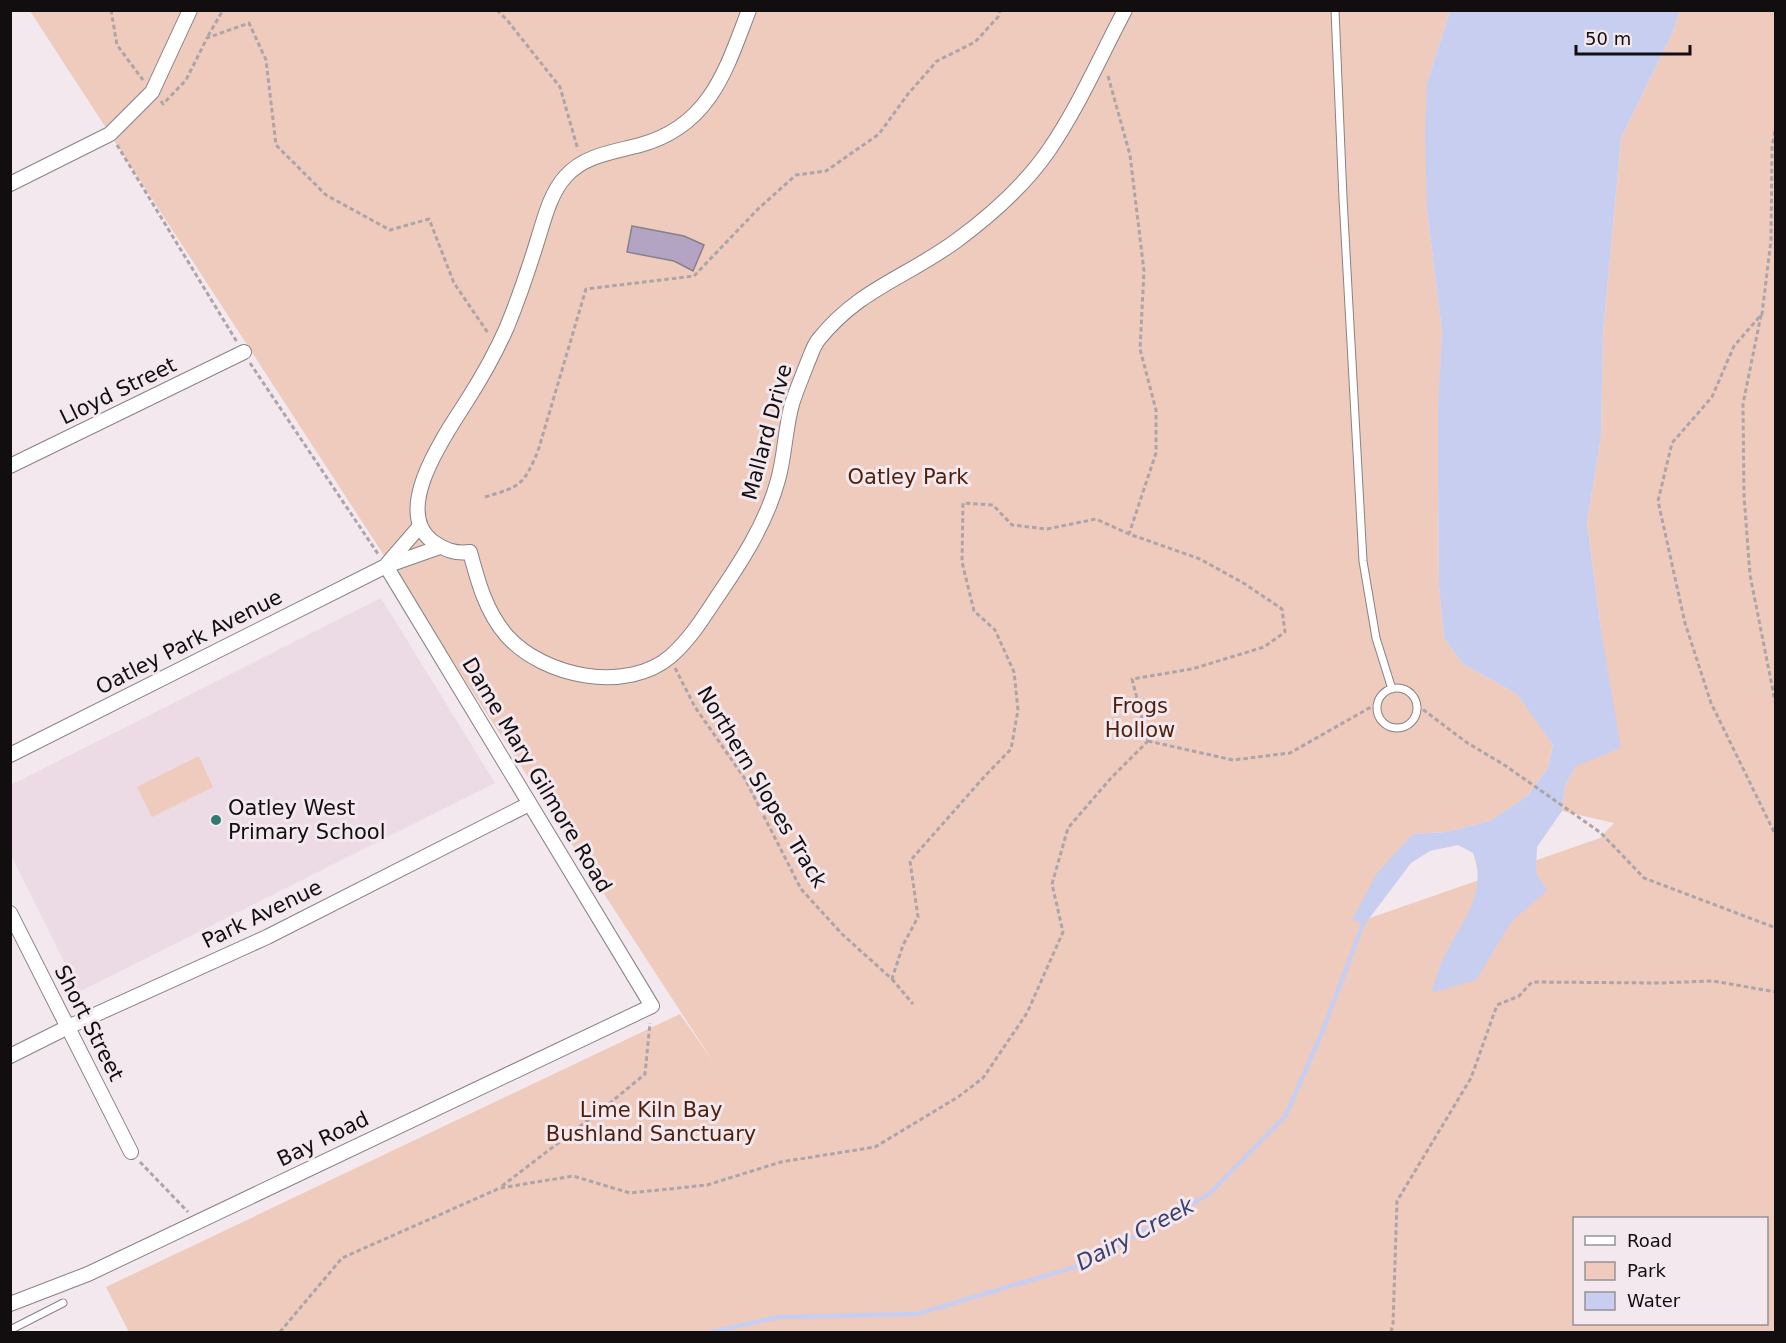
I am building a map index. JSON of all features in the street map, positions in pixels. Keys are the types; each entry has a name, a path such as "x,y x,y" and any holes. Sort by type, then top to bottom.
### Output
{"street":[{"path":"10,184 110,134 152,92 190,10"},
{"path":"440,547 429,539 420,526 418,499 421,483 444,436 498,347 517,301 554,195 566,175 582,163 604,154 656,140 686,122 718,87 749,10"},
{"name":"Mallard Drive","path":"386,566 440,547 454,553 470,552 480,590 495,620 508,636 520,647 571,673 609,678 628,676 648,670 670,657 694,631 743,559 770,506 779,477 791,406 816,342 855,303 955,242 1021,183 1059,135 1123,14"},
{"name":"Lloyd Street","path":"10,466 244,352"},
{"path":"386,566 420,526"},
{"name":"Oatley Park Avenue","path":"10,755 386,566"},
{"name":"Dame Mary Gilmore Road","path":"386,566 652,1006"},
{"name":"Park Avenue","path":"10,1056 68,1027 267,937 529,804"},
{"name":"Short Street","path":"10,913 131,1152"},
{"name":"Bay Road","path":"10,1304 88,1275 652,1006"}],"lane":[{"path":"1335,10 1363,561 1376,638 1392,688"},
{"path":"1392,688 1398,688 1408,691 1416,699 1418,705 1411,723 1393,728 1387,726 1379,716 1378,703 1383,694 1392,688"},
{"path":"10,1330 63,1303"}],"path":[{"path":"111,10 117,45 152,92 164,104 186,80 224,10"},
{"path":"497,10 560,87 582,163"},
{"path":"485,497 514,488 528,474 538,451 586,289 694,276 758,209 796,175 826,171 879,134 908,94 937,61 975,42 998,17 1000,10"},
{"path":"207,38 249,23 266,60 276,145 326,195 390,230 429,219 454,283 498,347"},
{"path":"1102,55 1130,155 1144,271 1140,349 1156,410 1156,453 1129,534"},
{"path":"1776,124 1772,148 1771,240 1762,314 1743,404 1744,496 1750,575 1776,706"},
{"path":"1762,314 1734,346 1712,397 1672,443 1658,501 1685,623 1711,703 1776,836"},
{"path":"892,979 903,945 918,917 910,861 1011,749 1018,710 1014,672 995,630 974,611 962,562 963,503 993,505 1012,525 1047,529 1096,519 1129,534 1200,559 1245,584 1282,609 1285,632 1264,646 1192,669 1132,679 1148,741"},
{"name":"Northern Slopes Track","path":"670,657 695,707 745,778 801,889 842,934 892,979 913,1004"},
{"path":"1148,741 1233,760 1290,753 1378,703"},
{"path":"1418,705 1466,742 1506,766 1601,833 1644,878 1776,928"},
{"path":"500,1188 573,1176 630,1193 707,1185 781,1162 875,1147 957,1097 983,1078 1027,1013 1063,932 1052,884 1068,828 1111,778 1148,741"},
{"path":"1773,830 1776,824"},
{"path":"1391,1332 1394,1324 1397,1201 1472,1078 1497,1005 1519,996 1532,982 1713,981 1776,992"},
{"path":"280,1332 342,1258 500,1188 645,1074 652,1006"},
{"path":"131,1152 198,1222"}],"shaded area":[{"name":"Oatley West Primary School","path":"381,598 495,783 79,992 11,855 11,785"}],"green space":[{"path":"30,11 1450,11 1427,83 1427,209 1442,332 1438,488 1439,586 1444,638 1463,664 1517,694 1553,744 1548,768 1527,796 1490,821 1446,832 1413,834 1364,920 1600,838 1614,823 1562,811 1565,786 1576,766 1601,630 1587,522 1601,437 1603,333 1621,138 1672,34 1680,11 1775,11 1775,1332 129,1332 106,1287 680,1014 714,1063"},
{"path":"199,756 213,787 152,817 137,787"}],"water":[{"path":"1450,11 1680,11 1672,34 1621,138 1603,333 1601,437 1587,522 1601,630 1621,748 1576,766 1565,786 1562,811 1537,847 1536,872 1547,891 1512,921 1476,980 1431,993 1444,958 1476,893 1478,880 1473,853 1458,845 1430,851 1411,863 1365,924 1352,920 1377,873 1413,834 1446,832 1490,821 1527,796 1548,768 1553,745 1517,694 1463,664 1444,638 1439,586 1438,488 1438,405 1442,332 1427,209 1425,132 1427,83"}],"building":[{"path":"632,226 684,236 704,245 693,271 674,261 627,252"}],"waterway":[{"name":"Dairy Creek","path":"712,1332 778,1317 917,1314 1085,1264 1209,1194 1286,1115 1323,1030 1365,919"}],"place":[{"name":"Oatley West Primary School","path":"216,820"}],"park label":[{"name":"Oatley Park","path":"908,477"},
{"name":"Frogs Hollow","path":"1140,718"},
{"name":"Lime Kiln Bay Bushland Sanctuary","path":"651,1122"}]}
